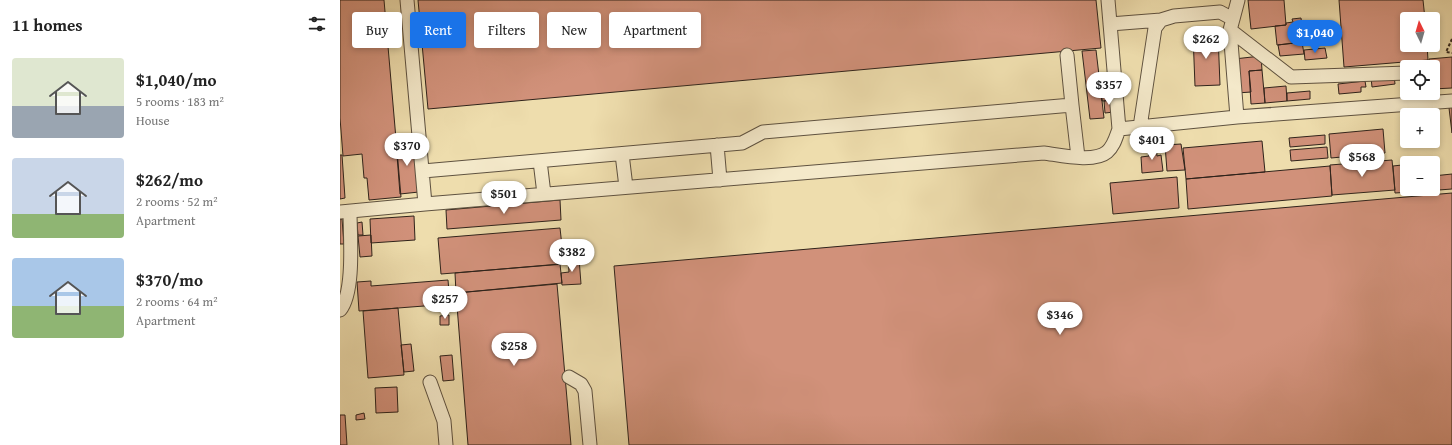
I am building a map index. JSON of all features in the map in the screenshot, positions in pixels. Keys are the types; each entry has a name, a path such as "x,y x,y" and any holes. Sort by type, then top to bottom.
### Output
{"lane":[{"path":"407,0 426,204"},
{"path":"340,310 346,300 351,261 345,212 626,187 1044,153 1087,158 1106,153 1114,143 1119,129 1108,0"},
{"path":"1237,117 1232,24 1238,0"},
{"path":"1110,24 1161,20 1174,16 1220,12 1290,77 1400,73"},
{"path":"1140,127 1155,28 1161,20"},
{"path":"1067,55 1078,157"},
{"path":"1119,129 1402,100"},
{"path":"1432,100 1452,101"},
{"path":"423,171 742,143 763,132 1072,105"},
{"path":"717,145 720,180"},
{"path":"622,154 626,187"},
{"path":"540,161 544,194"},
{"path":"569,377 581,384 585,391 590,445"},
{"path":"430,382 444,421 446,445"}],"path":[{"path":"1452,39 1446,52 1452,53"}],"building":[{"path":"340,0 384,0 385,12 352,12 352,48 388,48 401,197 369,200 367,178 364,178 362,154 343,156 340,118"},
{"path":"418,0 1096,0 1101,48 428,109 422,48 466,48 466,12 419,12"},
{"path":"1248,0 1284,0 1286,25 1251,29"},
{"path":"1339,0 1423,0 1424,12 1400,12 1400,52 1427,52 1428,60 1400,60 1400,62 1344,67"},
{"path":"1301,18 1304,42 1277,45 1275,26 1286,25 1286,23 1293,22 1292,19"},
{"path":"1193,34 1218,34 1220,85 1195,86"},
{"path":"1302,42 1304,54 1280,56 1278,45"},
{"path":"1325,48 1327,58 1305,60 1304,50"},
{"path":"1096,50 1104,118 1090,119 1082,51"},
{"path":"1261,56 1262,70 1249,71 1251,92 1237,93 1234,59"},
{"path":"1452,57 1452,88 1440,89 1440,60 1429,59"},
{"path":"1262,70 1265,103 1251,104 1249,71"},
{"path":"1394,75 1395,84 1372,87 1371,77"},
{"path":"1365,81 1366,87 1361,87 1361,92 1339,94 1338,84"},
{"path":"1286,86 1287,101 1265,103 1264,88"},
{"path":"1112,88 1113,100 1102,101 1101,90"},
{"path":"1310,91 1310,99 1287,101 1287,93"},
{"path":"1113,100 1114,112 1105,113 1104,101"},
{"path":"1452,107 1452,133 1449,108"},
{"path":"1383,129 1385,153 1331,158 1329,134"},
{"path":"1325,135 1325,144 1290,147 1289,138"},
{"path":"415,141 419,192 400,194 396,142"},
{"path":"1262,141 1265,172 1186,179 1183,148"},
{"path":"1148,144 1156,144 1157,156 1161,155 1163,171 1142,173 1141,157 1149,156"},
{"path":"1181,144 1185,170 1167,171 1165,145"},
{"path":"1327,147 1328,158 1291,161 1290,150"},
{"path":"340,155 342,155 345,198 340,199"},
{"path":"1392,160 1395,190 1332,195 1330,165"},
{"path":"1400,165 1400,193 1395,193 1393,166"},
{"path":"1330,166 1332,196 1188,209 1186,179"},
{"path":"1452,174 1452,189 1440,190 1440,175"},
{"path":"1177,177 1179,208 1113,214 1110,183"},
{"path":"1452,193 1452,445 629,445 614,266 1418,196 1440,196 1440,194"},
{"path":"560,200 561,220 447,229 446,210"},
{"path":"414,216 415,240 371,243 370,219"},
{"path":"340,219 342,219 344,244 340,244"},
{"path":"362,222 363,235 358,235 357,223"},
{"path":"560,228 564,264 441,274 438,238"},
{"path":"371,235 372,256 360,257 358,236"},
{"path":"579,258 581,284 562,285 561,273 569,272 568,259"},
{"path":"560,264 562,283 456,293 455,273"},
{"path":"448,280 450,304 359,311 357,282 371,281 371,286"},
{"path":"557,284 571,445 468,445 456,293"},
{"path":"398,308 404,375 368,378 363,311"},
{"path":"449,315 449,325 440,325 440,316"},
{"path":"411,344 414,371 404,372 401,345"},
{"path":"452,355 454,380 443,381 440,356"},
{"path":"397,387 398,412 376,413 375,388"},
{"path":"364,413 365,419 356,420 356,415"},
{"path":"340,415 345,415 347,445 340,445"}]}
